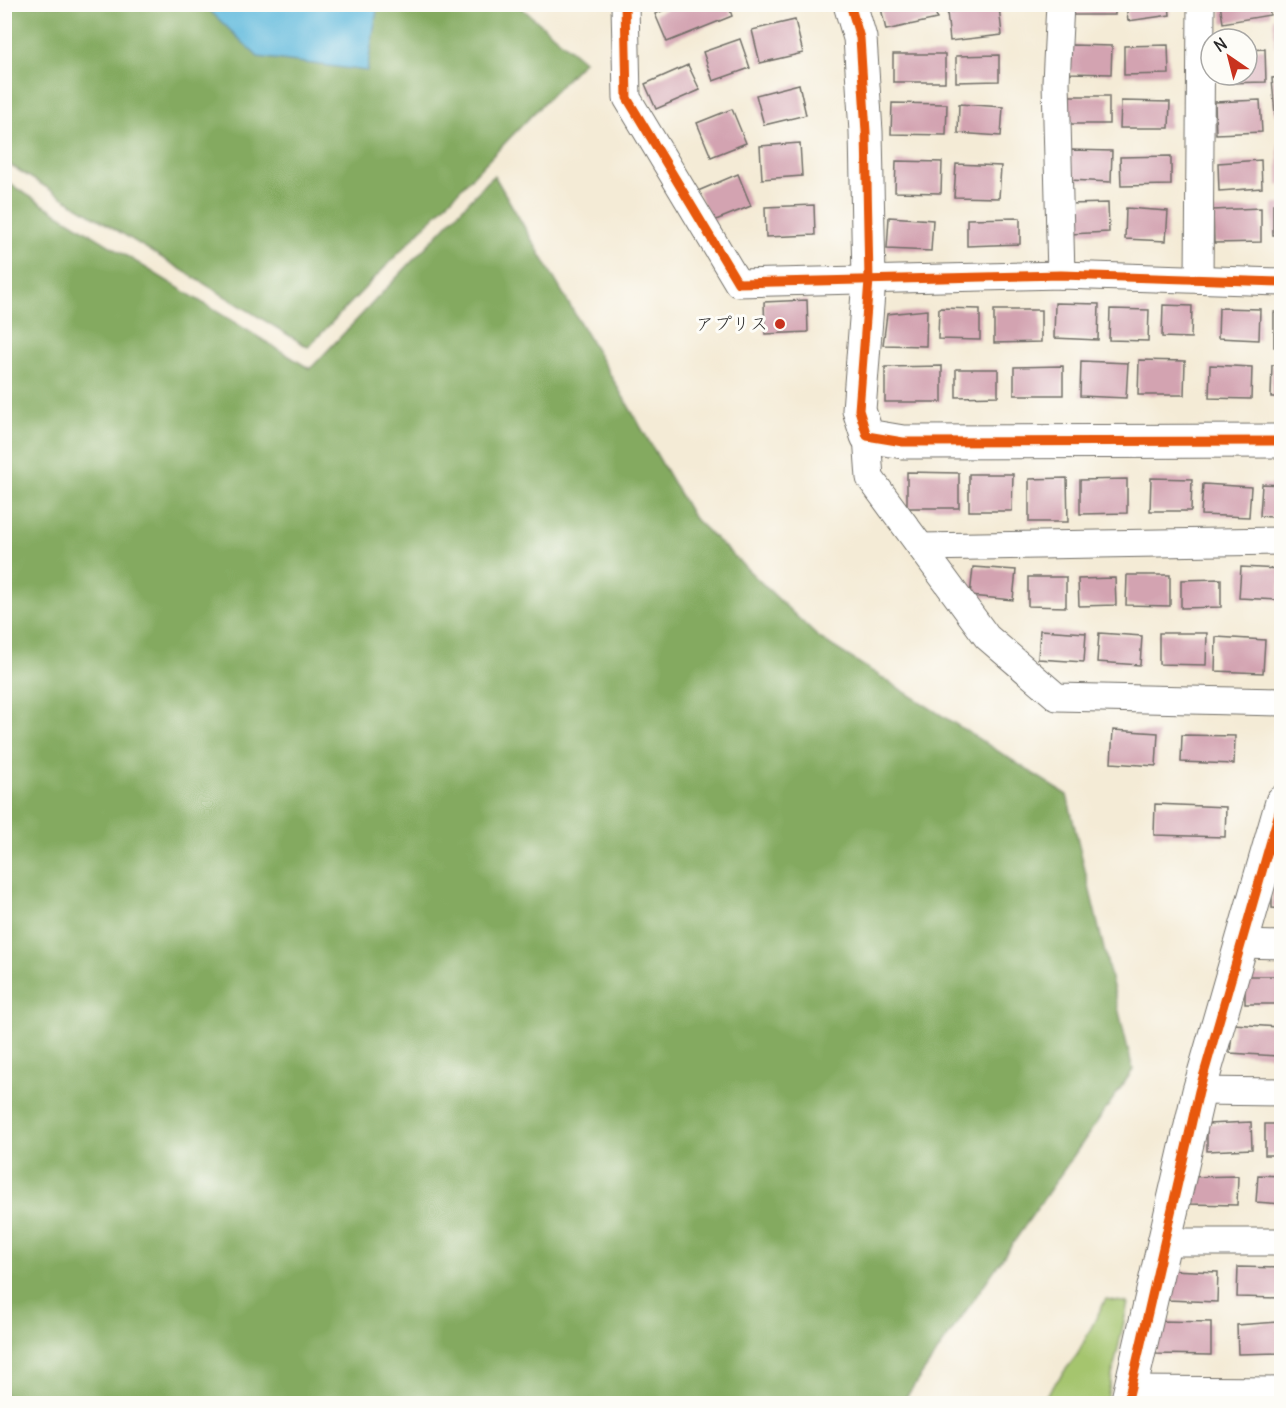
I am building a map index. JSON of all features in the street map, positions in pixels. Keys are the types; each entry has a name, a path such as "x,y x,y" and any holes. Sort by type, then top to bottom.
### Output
{"street":[{"path":"625,4 627,98 738,284 1062,275 1281,282"},
{"path":"850,4 860,38 866,132 869,280 859,410 867,436 870,478 987,637 1057,697 1281,702"},
{"path":"1060,4 1056,82 1062,275"},
{"path":"1199,279 1201,4"},
{"path":"867,436 903,442 1281,441"},
{"path":"921,548 1281,541"},
{"path":"1281,802 1199,1091 1128,1397 1281,1391"},
{"path":"1242,944 1281,945"},
{"path":"1199,1091 1281,1092"},
{"path":"1165,1242 1281,1242"}],"green space":[{"path":"4,5 518,5 584,61 308,347 5,162"},
{"path":"494,175 693,517 818,637 1067,795 1133,1070 902,1403 5,1403 5,181 310,369"},
{"path":"1106,1299 1128,1303 1106,1403 1040,1403 1077,1355"}],"water":[{"path":"204,5 378,5 367,71 258,57"}],"building":[{"path":"678,4 728,4 732,16 667,42 655,14"},
{"path":"880,4 934,4 937,19 886,30"},
{"path":"1071,4 1115,4 1115,15 1071,15"},
{"path":"1126,4 1169,4 1170,15 1128,21"},
{"path":"1220,4 1269,4 1270,15 1223,23"},
{"path":"999,6 1002,35 950,41 947,12"},
{"path":"1273,18 1282,18 1282,47 1275,47"},
{"path":"795,20 803,53 760,63 752,30"},
{"path":"740,39 750,68 713,81 703,52"},
{"path":"1071,45 1112,46 1111,74 1070,73"},
{"path":"1168,45 1169,74 1124,75 1124,46"},
{"path":"1259,49 1265,49 1266,82 1259,82"},
{"path":"893,54 945,54 945,82 893,82"},
{"path":"999,55 999,81 956,82 956,56"},
{"path":"688,65 700,90 656,109 645,84"},
{"path":"1282,77 1282,114 1275,115 1272,78"},
{"path":"799,84 806,115 764,125 756,95"},
{"path":"1065,96 1109,96 1109,124 1065,124"},
{"path":"1260,100 1262,132 1216,134 1215,102"},
{"path":"1121,101 1170,102 1169,128 1120,128"},
{"path":"892,103 947,104 946,135 891,134"},
{"path":"959,104 1003,107 1001,136 958,133"},
{"path":"732,109 746,143 711,157 697,123"},
{"path":"800,143 802,176 762,179 760,146"},
{"path":"1278,144 1282,144 1282,185 1278,185"},
{"path":"1070,150 1112,151 1111,182 1069,180"},
{"path":"1171,156 1171,185 1121,186 1120,157"},
{"path":"1261,160 1262,188 1219,191 1218,163"},
{"path":"896,161 942,162 941,193 895,192"},
{"path":"956,164 1001,166 999,198 954,197"},
{"path":"738,174 751,206 711,222 698,191"},
{"path":"1108,203 1109,232 1070,234 1069,204"},
{"path":"1273,204 1282,204 1282,235 1273,235"},
{"path":"814,205 815,235 766,237 765,207"},
{"path":"1126,208 1168,211 1166,241 1125,239"},
{"path":"1261,208 1261,242 1214,243 1213,210"},
{"path":"889,217 933,220 931,251 887,249"},
{"path":"1020,218 1020,244 967,246 967,219"},
{"path":"807,300 808,332 765,334 764,302"},
{"path":"1055,303 1099,304 1098,340 1054,338"},
{"path":"1163,305 1192,306 1191,338 1162,337"},
{"path":"939,308 980,309 980,340 938,339"},
{"path":"1219,308 1260,309 1259,340 1218,338"},
{"path":"1110,309 1149,310 1148,341 1109,340"},
{"path":"927,310 926,346 883,345 887,314"},
{"path":"994,310 1041,310 1041,342 994,343"},
{"path":"1274,312 1282,313 1282,347 1274,347"},
{"path":"1139,360 1185,361 1184,395 1138,395"},
{"path":"1081,361 1128,363 1126,398 1080,396"},
{"path":"1210,365 1252,367 1251,399 1209,398"},
{"path":"1272,365 1282,365 1282,397 1271,397"},
{"path":"942,366 942,402 885,402 885,367"},
{"path":"1063,366 1063,395 1014,395 1014,367"},
{"path":"956,369 998,369 998,396 956,397"},
{"path":"907,472 959,473 959,508 907,508"},
{"path":"969,474 1013,474 1012,511 969,511"},
{"path":"1067,478 1068,522 1029,522 1029,479"},
{"path":"1151,478 1192,479 1191,511 1150,511"},
{"path":"1127,479 1127,513 1080,514 1080,480"},
{"path":"1203,484 1251,487 1249,517 1201,515"},
{"path":"1262,484 1282,485 1282,518 1260,516"},
{"path":"973,567 1016,570 1013,600 970,596"},
{"path":"1241,567 1281,569 1279,600 1239,598"},
{"path":"1127,575 1170,575 1170,606 1126,605"},
{"path":"1028,577 1066,577 1066,607 1028,606"},
{"path":"1115,578 1116,605 1079,606 1078,579"},
{"path":"1221,579 1221,607 1181,608 1181,580"},
{"path":"1040,630 1086,633 1084,662 1038,659"},
{"path":"1099,633 1142,636 1140,665 1097,662"},
{"path":"1159,633 1207,633 1206,665 1159,664"},
{"path":"1216,637 1265,640 1263,673 1215,671"},
{"path":"1113,730 1158,733 1156,766 1111,763"},
{"path":"1182,735 1235,736 1234,764 1181,762"},
{"path":"1155,804 1226,807 1225,837 1154,835"},
{"path":"1272,883 1282,883 1282,909 1272,908"},
{"path":"1245,976 1282,976 1282,1004 1245,1004"},
{"path":"1233,1024 1279,1027 1277,1056 1230,1053"},
{"path":"1251,1122 1252,1149 1207,1151 1207,1124"},
{"path":"1265,1124 1282,1124 1282,1155 1265,1155"},
{"path":"1258,1175 1282,1176 1282,1204 1256,1202"},
{"path":"1238,1176 1237,1205 1187,1204 1189,1177"},
{"path":"1238,1267 1282,1268 1282,1298 1237,1297"},
{"path":"1169,1270 1218,1272 1217,1302 1167,1300"},
{"path":"1157,1321 1211,1322 1211,1355 1156,1354"},
{"path":"1278,1322 1280,1353 1238,1354 1237,1325"}],"cycle path":[{"path":"625,4 627,98 738,283 1061,275 1282,282"},
{"path":"850,4 860,38 866,132 869,280 859,410 867,436 903,442 1282,441"},
{"path":"1127,1404 1199,1091 1282,802"}],"place":[{"name":"アプリス","path":"780,324"}]}
